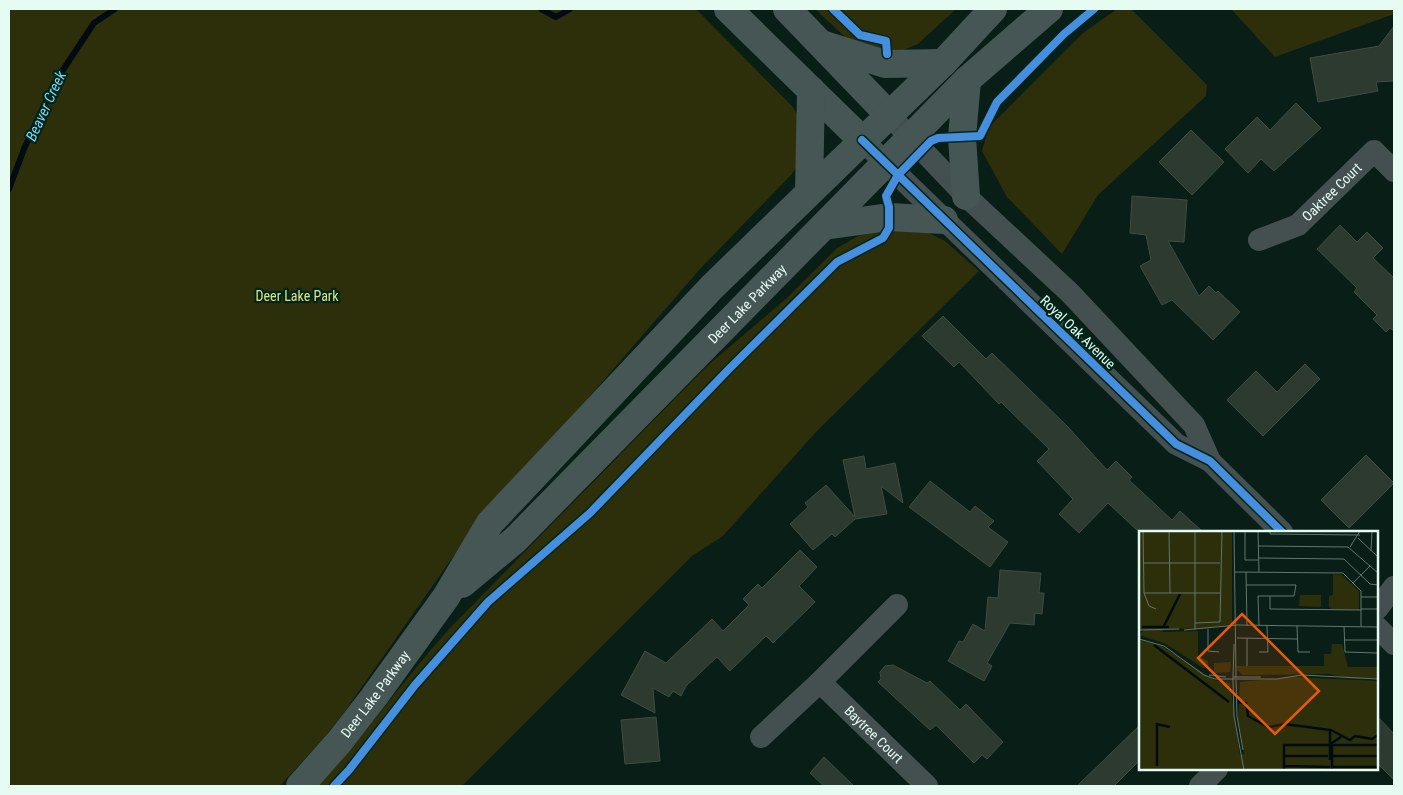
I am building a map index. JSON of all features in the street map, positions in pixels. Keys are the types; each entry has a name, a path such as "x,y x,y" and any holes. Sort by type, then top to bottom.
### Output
{"main road":[{"name":"Royal Oak Avenue","path":"728,9 862,140"},
{"name":"Royal Oak Avenue","path":"787,9 824,45 889,115"},
{"name":"Deer Lake Parkway","path":"300,786 339,742 374,697 446,597 490,523 712,287 943,63 993,9"},
{"name":"Deer Lake Parkway","path":"446,597 515,540 967,80 1049,9"},
{"path":"824,45 885,64 943,63"},
{"path":"966,196 962,137 967,80"},
{"path":"809,191 811,90"},
{"path":"824,226 889,218 944,220"}],"street":[{"name":"Royal Oak Avenue","path":"889,115 966,196 1070,293 1194,425 1210,461"},
{"name":"Royal Oak Avenue","path":"862,140 1176,444 1210,461 1281,531"},
{"name":"Oaktree Court","path":"1259,240 1298,224 1374,151 1394,171"},
{"path":"1378,608 1394,588"},
{"path":"761,737 820,682 897,605"},
{"path":"1378,628 1394,644"},
{"name":"Baytree Court","path":"820,682 927,786"},
{"path":"1200,786 1216,770"}],"green space":[{"name":"Deer Lake Park","path":"9,9 696,9 793,107 799,118 796,168 792,174 700,269 487,515 450,561 345,711 323,739 280,786 9,786"},
{"path":"815,9 956,9 918,44 899,52 887,54 847,39"},
{"path":"1117,9 1131,9 1207,85 1206,96 1098,195 1062,254 1007,197 982,151 989,127 1083,33"},
{"path":"1231,9 1394,9 1394,14 1275,57"},
{"path":"879,229 927,232 945,241 979,271 816,432 723,536 692,556 462,786 318,786 352,748 449,629 706,367 788,297 837,248 858,236"}],"building":[{"path":"1394,26 1394,81 1376,82 1378,91 1318,102 1310,58 1379,46"},
{"path":"1296,103 1321,128 1274,171 1261,159 1248,173 1225,149 1257,117 1270,130"},
{"path":"1191,130 1224,162 1192,195 1159,162"},
{"path":"1132,196 1187,200 1184,242 1168,241 1199,296 1209,286 1216,293 1218,291 1240,312 1213,340 1172,300 1162,305 1140,266 1151,260 1146,235 1130,233"},
{"path":"1340,225 1357,242 1367,232 1383,248 1373,258 1394,278 1394,331 1390,328 1386,332 1373,319 1377,315 1354,292 1357,288 1317,249"},
{"path":"943,316 986,359 992,353 1068,427 1107,470 1116,461 1132,477 1129,480 1172,520 1180,511 1202,531 1139,532 1108,503 1079,533 1059,514 1073,499 1037,461 1049,449 1001,402 999,404 959,362 954,367 922,336"},
{"path":"1305,364 1320,379 1263,436 1227,400 1256,371 1277,392"},
{"path":"1366,455 1394,483 1349,528 1321,500"},
{"path":"864,456 866,469 895,463 903,503 881,486 887,514 855,519 835,537 832,534 813,550 790,524 808,507 805,503 826,485 855,517 843,460"},
{"path":"930,481 970,512 975,506 994,521 988,527 1008,542 990,567 909,507"},
{"path":"800,550 817,567 799,586 815,602 773,643 766,636 730,671 717,657 686,686 681,696 673,691 669,697 653,688 655,713 621,695 645,651 666,663 712,619 723,631 749,605 743,599 758,584 762,588"},
{"path":"1000,570 1041,573 1039,593 1044,593 1042,614 1035,613 1034,625 1010,623 987,663 992,666 984,681 948,661 959,641 963,642 973,624 985,631 988,597 998,598"},
{"path":"893,665 927,683 930,681 960,710 966,704 1003,742 987,759 982,755 974,763 936,725 930,730 878,682 881,679 880,672 885,666"},
{"path":"656,717 660,761 625,764 621,720"},
{"path":"1378,717 1394,734 1394,780 1378,764"},
{"path":"1139,726 1139,761 1114,786 1077,786"},
{"path":"824,757 854,786 824,786 810,773"}],"waterway":[{"name":"Beaver Creek","path":"9,189 24,149 55,82 94,23 115,9"},
{"name":"Beaver Creek","path":"541,9 556,17 570,9"}],"cycle path":[{"path":"833,9 860,35 886,41 887,54"},
{"path":"334,786 349,770 415,685 488,602 590,513 729,369 837,262 883,238 889,228 889,207 886,196 898,175 931,141 938,138 980,136 997,102 1064,34 1094,9"},
{"path":"862,140 1176,444 1210,461 1281,531"}]}
